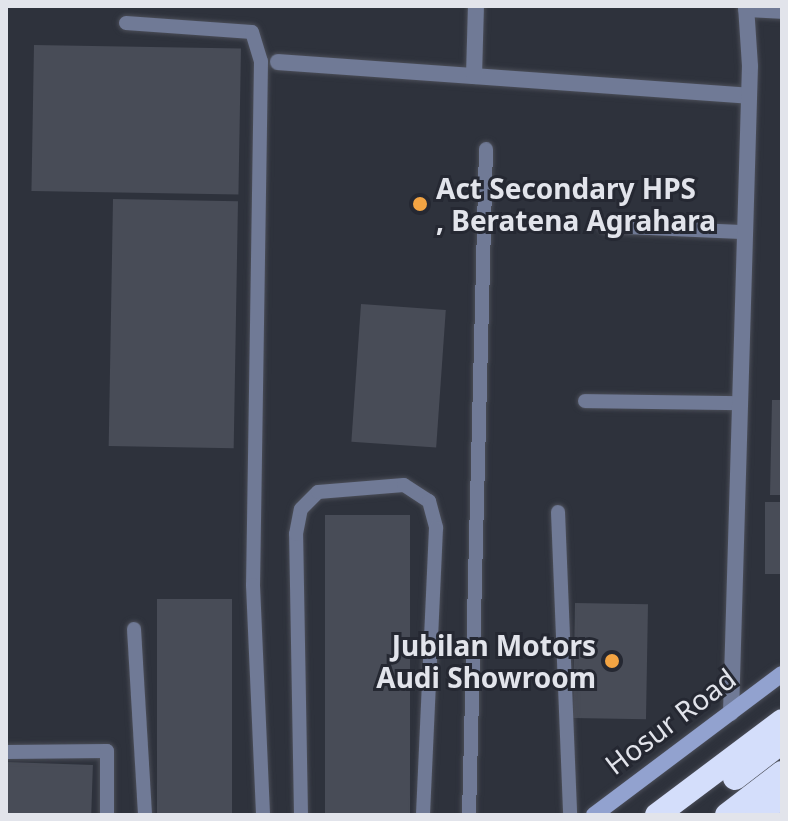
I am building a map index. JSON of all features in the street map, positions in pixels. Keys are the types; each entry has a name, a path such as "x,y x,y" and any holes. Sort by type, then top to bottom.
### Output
{"highway":[{"path":"657,815 782,721"},
{"path":"685,815 782,742"},
{"path":"727,815 782,773"},
{"path":"757,815 782,796"}],"street":[{"path":"474,76 476,6"},
{"path":"731,713 740,232 748,96 746,8 782,11"},
{"path":"278,62 748,96"},
{"name":"Hosur Road","path":"594,815 782,674"}],"lane":[{"path":"126,23 252,32 261,61 253,585 263,815"},
{"path":"469,815 486,149"},
{"path":"605,226 740,232"},
{"path":"585,401 736,403"},
{"path":"301,815 296,534 301,509 318,492 404,485 429,501 436,528 423,815"},
{"path":"558,512 570,815"},
{"path":"134,629 145,815"},
{"path":"6,752 107,751 107,815"}],"building":[{"path":"34,45 241,49 238,195 31,191"},
{"path":"113,199 238,201 234,448 109,446"},
{"path":"361,304 446,310 436,448 351,442"},
{"path":"772,400 782,400 782,495 770,495"},
{"path":"765,502 782,502 782,574 765,574"},
{"path":"325,515 410,515 410,815 325,815"},
{"path":"157,599 232,599 232,815 157,815"},
{"path":"575,603 648,604 646,719 573,718"},
{"path":"6,762 93,765 91,815 6,815"}],"place":[{"name":"Act Secondary HPS , Beratena Agrahara","path":"420,204"},
{"name":"Jubilan Motors Audi Showroom","path":"612,661"}]}
